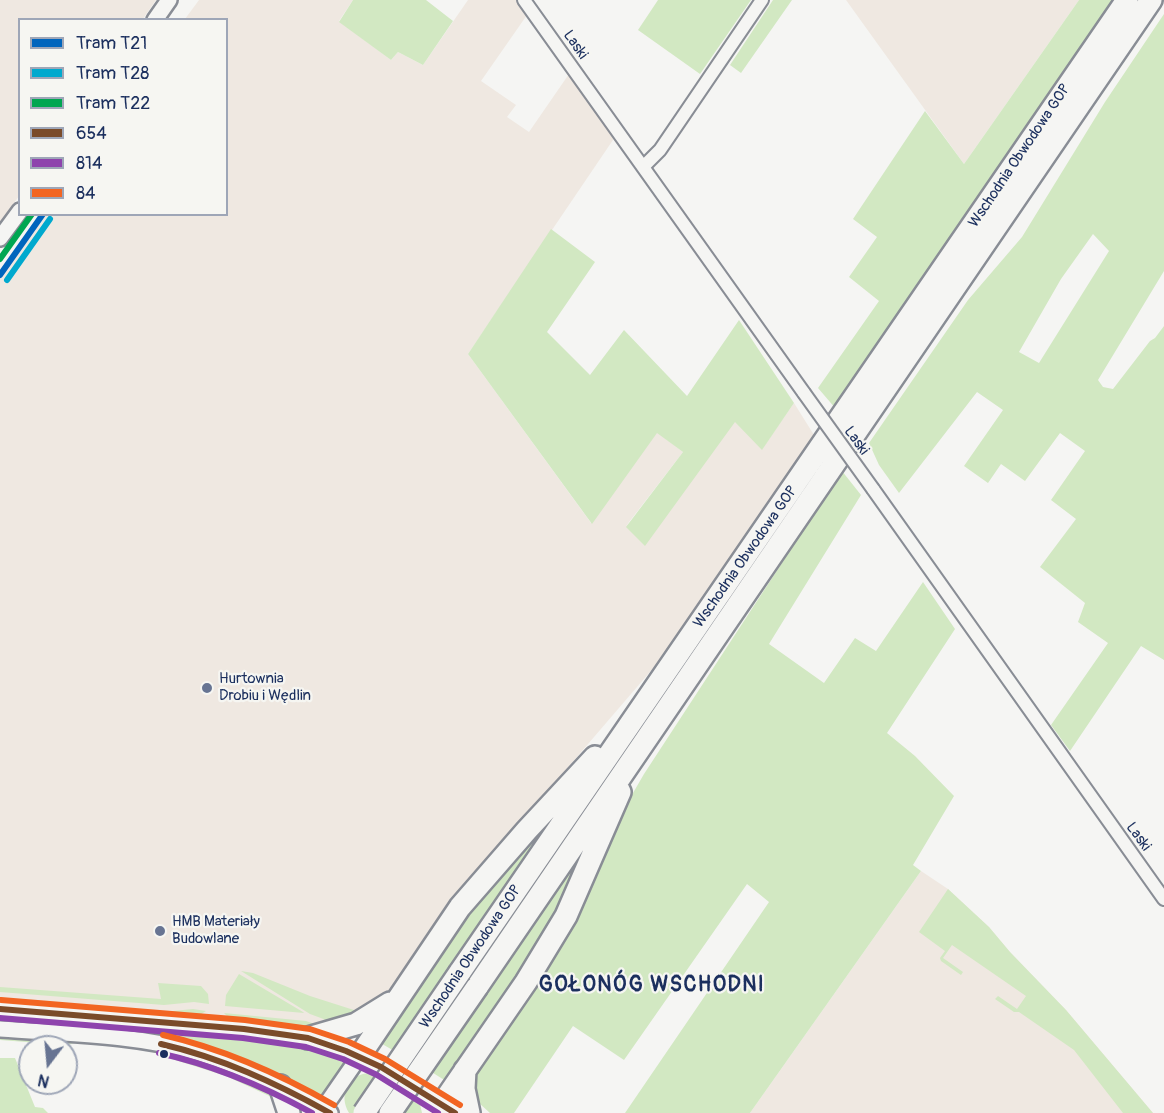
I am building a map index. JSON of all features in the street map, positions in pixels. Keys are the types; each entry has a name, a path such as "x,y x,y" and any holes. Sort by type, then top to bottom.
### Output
{"highway":[{"name":"Wschodnia Obwodowa GOP","path":"364,1113 1127,0"},
{"name":"Wschodnia Obwodowa GOP","path":"390,1113 1151,0"},
{"path":"359,1056 460,907 593,759 630,724"},
{"path":"444,1110 465,1069 526,982 566,916 618,801 628,765"},
{"path":"308,1038 356,1024 398,998"},
{"path":"465,1069 464,1089 469,1113"},
{"path":"280,1086 289,1113"}],"street":[{"path":"156,18 169,0"},
{"name":"Laski","path":"524,0 1164,899"},
{"path":"643,166 660,150 762,0"},
{"path":"0,238 18,214"},
{"path":"0,1009 244,1029 308,1038 359,1056 401,1078 444,1110"},
{"path":"0,1029 111,1038 170,1046 216,1058 250,1071 325,1112 359,1056"}],"shaded area":[{"path":"0,0 156,0 144,18 18,18 18,197 0,223"},
{"path":"199,0 353,0 339,21 391,60 398,52 423,65 468,0 516,0 527,15 481,81 516,105 507,117 529,132 569,74 615,137 468,354 591,523 657,432 683,452 626,526 735,421 762,449 794,403 814,435 655,666 479,871 391,992 378,1005 309,1028 0,1002 0,279 45,216 228,216 228,18 186,18"},
{"path":"846,0 1079,0 964,164"},
{"path":"921,871 948,889 989,927 1066,1010 1153,1113 750,1113"}],"green space":[{"path":"353,0 426,0 453,21 423,65 398,52 391,60 339,22"},
{"path":"658,0 751,0 700,74 638,30"},
{"path":"773,0 792,0 741,73 730,65"},
{"path":"1079,0 1114,0 836,409 818,388 879,301 849,277 877,237 853,219 925,111 964,164"},
{"path":"1164,14 1164,271 1098,380 1103,387 1113,389 1164,326 1164,660 1141,646 1070,751 1051,725 1108,643 1078,622 1085,603 1040,567 1076,519 1051,500 1085,451 1060,433 1025,481 1001,464 988,483 964,466 1003,410 977,392 899,493 879,465 869,443 968,300 1022,237 1105,102","holes":["1093,234 1109,251 1039,363 1019,352 1061,279"]},
{"path":"551,229 595,262 547,332 590,375 624,330 687,396 739,320 794,403 762,450 735,422 645,546 626,527 683,452 657,433 592,524 468,354"},
{"path":"842,471 861,495 769,644 824,683 855,638 876,651 923,582 955,629 887,733 915,756 954,796 913,865 921,871 750,1113 625,1113 769,902 747,884 624,1060 573,1026 514,1113 490,1113 469,1094 473,1069 644,774"},
{"path":"563,806 396,1052 377,1041 460,919"},
{"path":"597,823 563,908 449,1083 430,1071"},
{"path":"948,889 989,927 1066,1010 1153,1113 1123,1113 1074,1050 1019,1012 1014,1012 995,999 998,996 1017,1009 1026,996 952,945 943,958 963,972 961,975 941,961 940,958 945,951 919,932"},
{"path":"241,971 253,973 310,996 357,1011 337,1024 310,1014"},
{"path":"239,974 304,1013 225,1006 226,995"},
{"path":"158,983 201,986 208,994 209,1004 194,1002 164,1005 0,992 0,987 161,999"},
{"path":"0,999 102,1007 101,1011 0,1002"},
{"path":"109,1007 163,1012 193,1009 206,1011 195,1018 108,1011"},
{"path":"224,1013 306,1021 323,1027 309,1028 239,1022 231,1020"},
{"path":"24,1022 100,1023 99,1031 24,1024"},
{"path":"107,1024 248,1036 293,1043 348,1063 322,1099 276,1074 211,1048 162,1038 107,1031"},
{"path":"0,1035 18,1037 18,1041 0,1040"},
{"path":"174,1054 244,1076 269,1091 278,1100 226,1076 172,1059"},
{"path":"0,1058 15,1058 18,1065 18,1095 30,1095 35,1107 43,1108 48,1113 0,1113"},
{"path":"371,1073 415,1097 422,1113 349,1113 345,1099 347,1086 356,1077"}],"tram line":[{"name":"T22","path":"0,259 31,216"},
{"name":"T21","path":"0,275 42,216"},
{"name":"T28","path":"7,280 50,219"}],"transit line":[{"name":"84","path":"1,1000 245,1020 310,1029 349,1042 385,1059 460,1105"},
{"name":"654","path":"0,1009 244,1029 308,1038 346,1051 381,1067 455,1113"},
{"name":"814","path":"0,1018 243,1038 306,1047 343,1059 377,1075 438,1113"},
{"name":"84","path":"163,1035 230,1055 293,1083 334,1105"},
{"name":"654","path":"161,1044 206,1056 248,1072 330,1113"},
{"name":"814","path":"159,1053 237,1077 312,1113"}],"place":[{"name":"Hurtownia Drobiu i Wędlin","path":"207,688"},
{"name":"HMB Materiały Budowlane","path":"160,931"}],"district":[{"name":"GOŁONÓG WSCHODNI","path":"652,986"}]}
